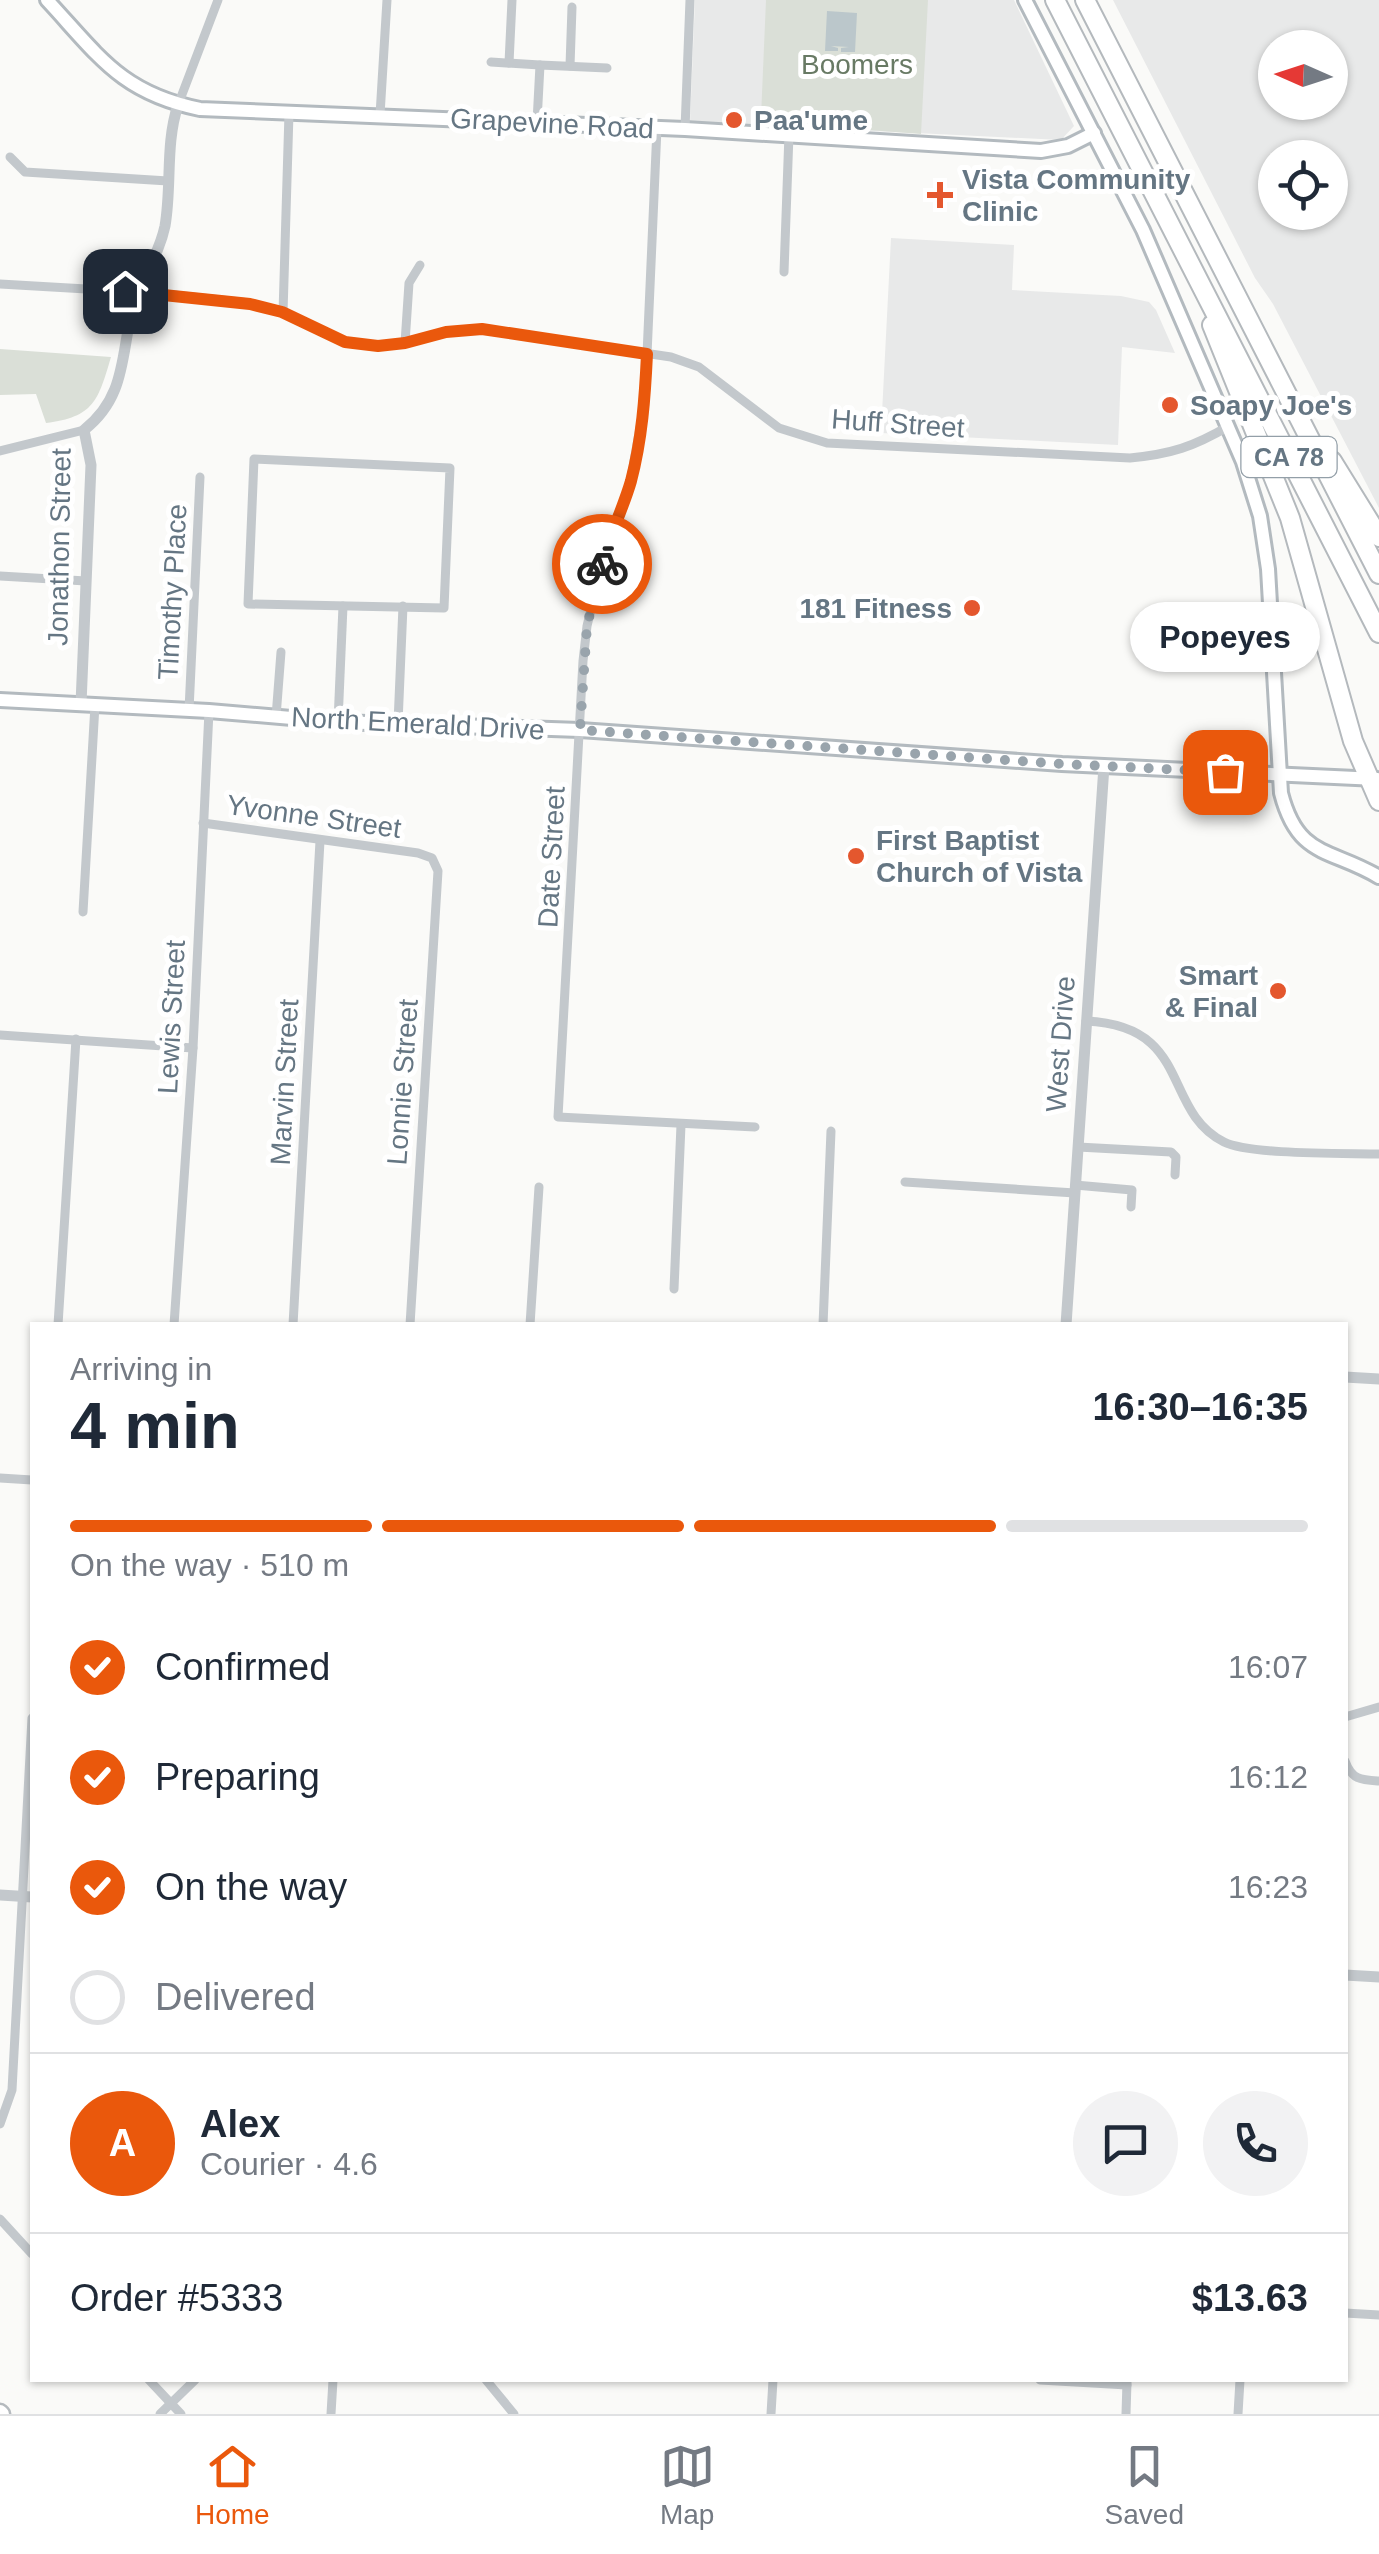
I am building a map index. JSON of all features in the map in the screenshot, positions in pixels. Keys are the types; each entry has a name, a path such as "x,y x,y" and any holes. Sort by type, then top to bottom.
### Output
{"highway":[{"name":"CA 78","path":"1054,0 1379,633"},
{"name":"CA 78","path":"1085,0 1379,574"},
{"path":"1198,281 1218,346 1290,518 1353,741 1374,779 1379,801"},
{"path":"1266,352 1379,537"}],"main road":[{"name":"Grapevine Road","path":"47,0 112,71 129,84 200,109 789,134 1042,151 1068,146 1094,134"},
{"path":"1025,0 1165,279 1229,426 1260,516 1268,569 1285,809 1301,838 1314,848 1379,878"},
{"name":"North Emerald Drive","path":"0,700 338,722 580,730 1104,766 1374,779"}],"street":[{"name":"Jonathon Street","path":"88,704 86,581 91,465 84,430 94,422 120,381 138,292 161,241 172,124 218,0"},
{"path":"380,115 387,0"},
{"path":"509,63 512,0"},
{"path":"685,129 690,0"},
{"path":"570,66 572,7"},
{"path":"491,62 607,68"},
{"path":"537,122 540,65"},
{"path":"282,312 290,113"},
{"name":"Date Street","path":"658,128 645,400 630,483 604,556 587,626 558,1116 681,1125"},
{"path":"784,272 789,134"},
{"path":"10,157 25,172 168,181"},
{"path":"405,343 408,283 420,265"},
{"name":"Huff Street","path":"0,284 138,292 250,304 282,312 345,342 378,346 482,329 671,357 698,367 778,428 827,443 1130,458 1170,454 1196,446 1229,426"},
{"path":"0,451 84,430"},
{"path":"254,459 450,468 444,608 343,606 248,604 254,459"},
{"name":"Timothy Place","path":"189,710 200,477"},
{"path":"0,576 86,581"},
{"path":"338,722 343,606"},
{"path":"398,723 403,606"},
{"path":"276,716 280,652"},
{"path":"83,912 88,704"},
{"name":"Lewis Street","path":"174,1322 193,1048 209,711"},
{"name":"West Drive","path":"1066,1322 1104,766"},
{"name":"Yvonne Street","path":"203,823 418,853"},
{"name":"Marvin Street","path":"293,1322 320,840"},
{"name":"Lonnie Street","path":"410,1322 438,871 432,858 418,853"},
{"path":"1086,1021 1130,1029 1148,1041 1173,1069 1194,1114 1224,1142 1246,1148 1379,1154"},
{"path":"0,1035 193,1048"},
{"path":"58,1322 76,1039"},
{"path":"674,1288 681,1125 755,1127"},
{"path":"823,1322 831,1131"},
{"path":"1078,1146 1171,1152 1176,1157 1175,1175"},
{"path":"905,1182 1132,1190 1131,1207"},
{"path":"530,1322 540,1187"},
{"path":"1348,1376 1379,1378"},
{"path":"0,1478 30,1480"},
{"path":"1348,1717 1379,1707"},
{"path":"1348,1768 1358,1780 1379,1781"},
{"path":"0,2124 12,2090 27,1896 30,1789"},
{"path":"0,1894 27,1896"},
{"path":"1348,1975 1379,1976"},
{"path":"0,2219 30,2252"},
{"path":"1348,2312 1379,2315"},
{"path":"151,2382 181,2414"},
{"path":"160,2414 193,2382"},
{"path":"331,2414 333,2382"},
{"path":"488,2382 514,2414"},
{"path":"771,2414 772,2382"},
{"path":"1098,2382 1127,2383 1126,2414"},
{"path":"1238,2414 1240,2382"}],"shaded area":[{"path":"695,0 1014,0 1074,126 1061,140 690,122"},
{"path":"1113,0 1379,0 1379,508 1273,304 1255,278"},
{"path":"827,11 857,13 855,52 841,52 841,48 849,47 831,46 838,51 825,51"},
{"path":"891,238 1014,245 1012,290 1121,296 1149,302 1175,353 1122,347 1118,445 881,433"}],"green space":[{"name":"Boomers","path":"766,0 928,0 921,134 764,122 761,117"},
{"path":"0,349 111,357 92,404 75,416 46,423 36,394 0,395"}],"way so far":[{"path":"602,564 587,626 580,730 1225,772"}],"place":[{"name":"Paa'ume","path":"734,120"},
{"name":"Vista Community Clinic","path":"940,195"},
{"name":"Soapy Joe's","path":"1170,405"},
{"name":"181 Fitness","path":"972,608"},
{"name":"Popeyes","path":"1225,772"},
{"name":"First Baptist Church of Vista","path":"856,856"},
{"name":"Smart & Final","path":"1278,991"}],"route":[{"path":"125,291 250,304 282,312 345,342 378,346 482,329 647,354 638,447 602,564"}]}
